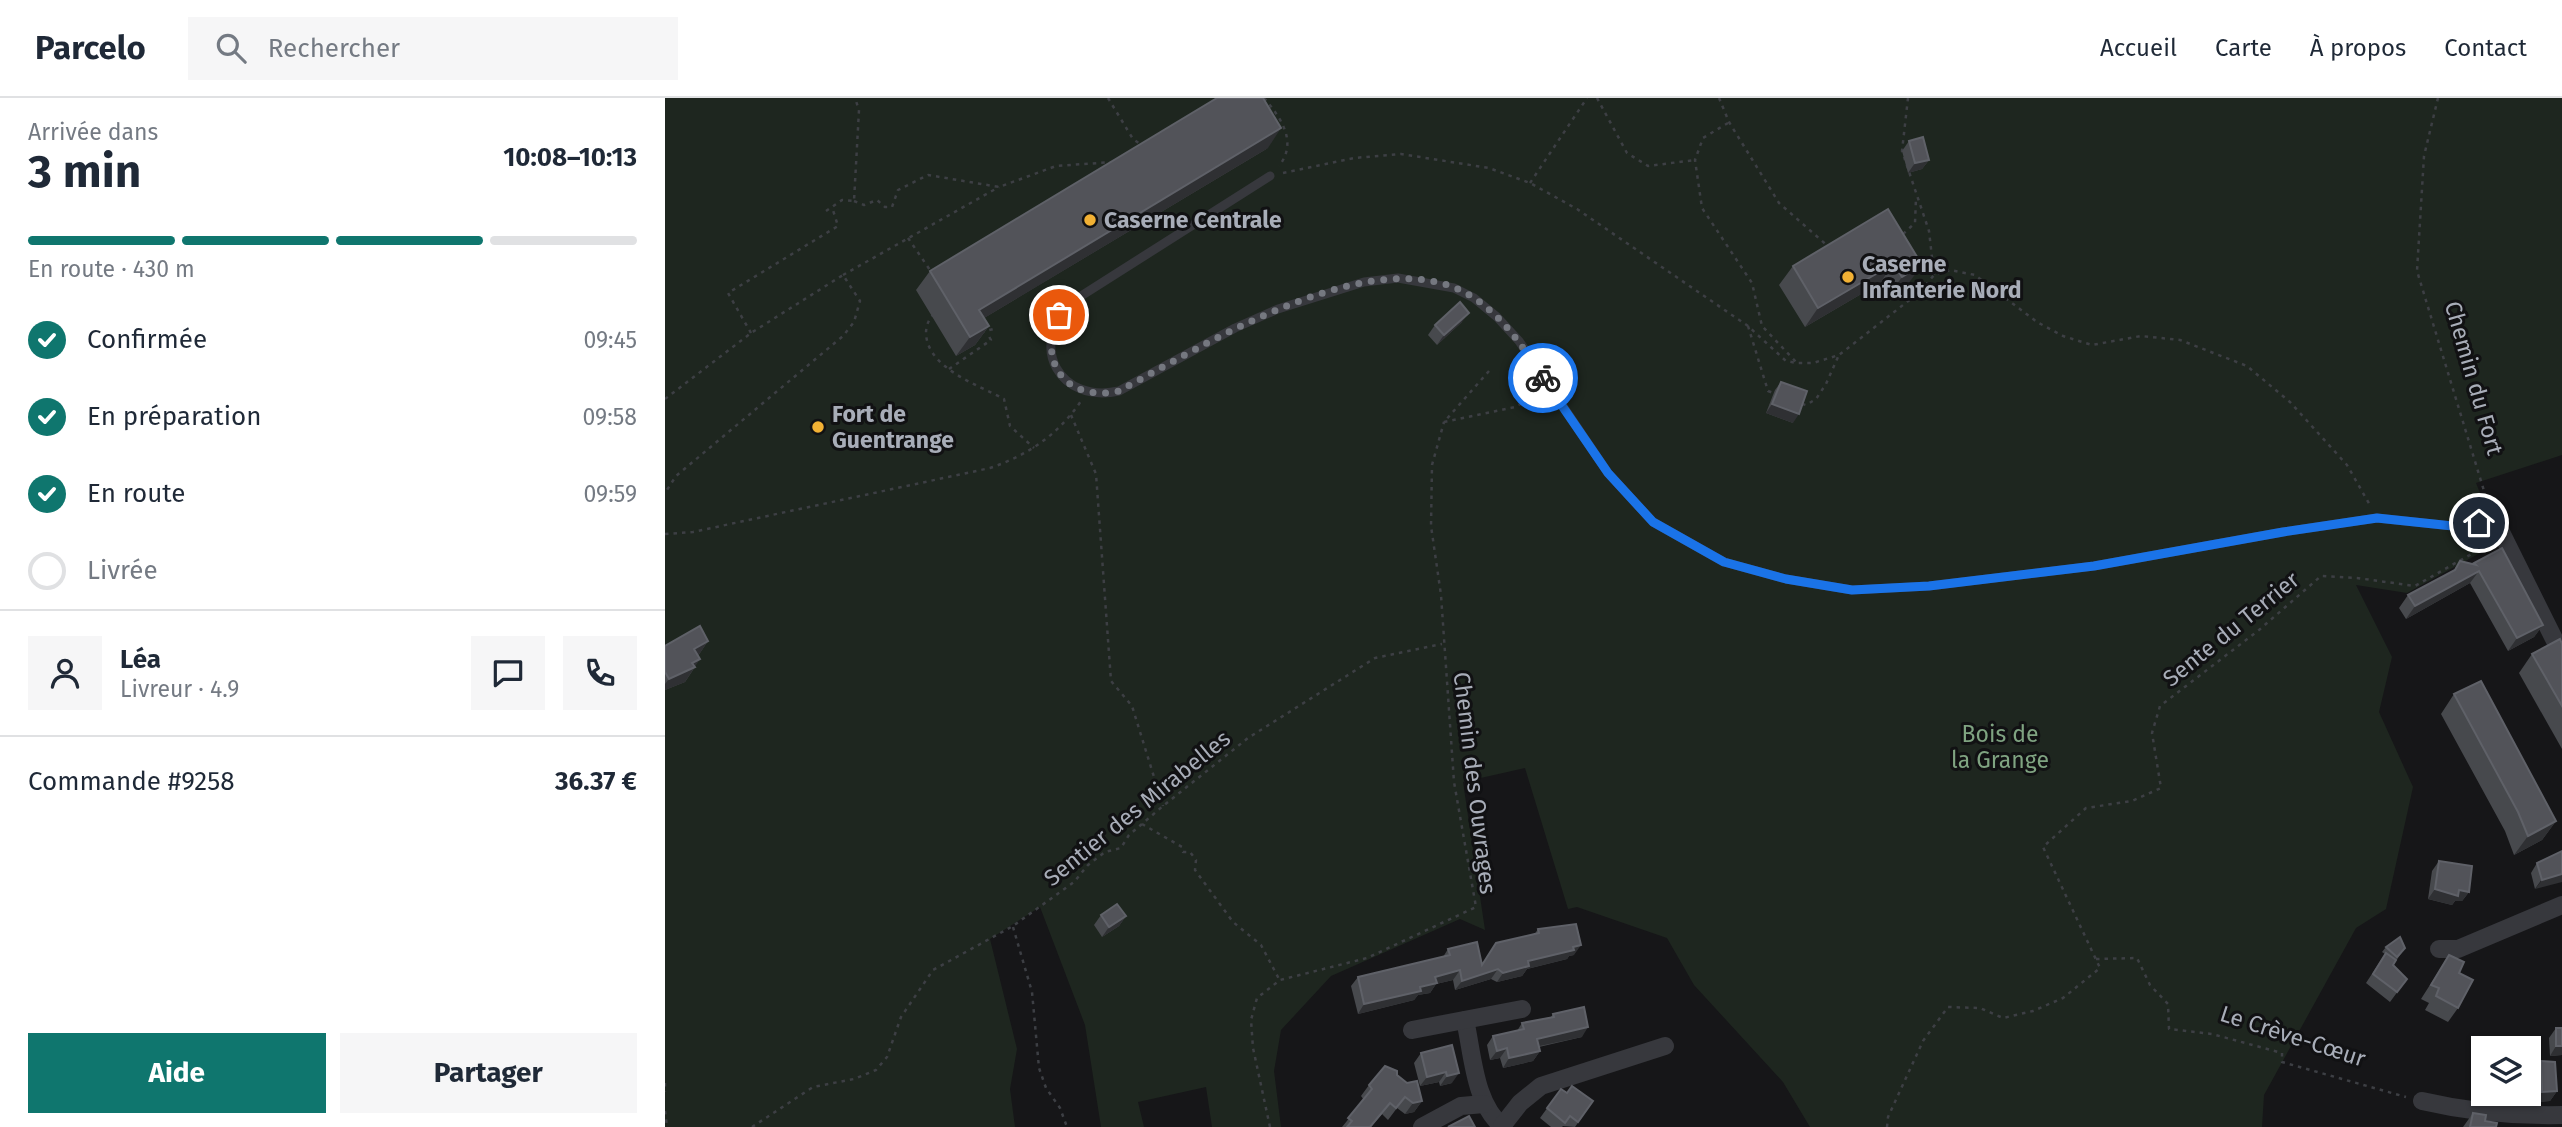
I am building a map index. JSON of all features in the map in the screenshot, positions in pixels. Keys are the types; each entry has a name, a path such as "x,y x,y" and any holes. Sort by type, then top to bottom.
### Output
{"street":[{"path":"2495,520 2506,548 2562,655"},
{"path":"2439,948 2458,948 2562,905"},
{"path":"1412,1030 1522,1009"},
{"path":"1465,1020 1484,1104 1491,1117 1503,1127 1520,1103 1541,1086 1665,1046"},
{"path":"2422,1101 2464,1111 2509,1115 2562,1115"},
{"path":"1422,1127 1461,1106 1484,1104"}],"lane":[{"path":"1270,176 1070,303 1059,315 1052,329 1053,361 1066,380 1087,393 1119,391 1235,328 1278,309 1364,282 1398,278 1431,281 1474,298 1519,341 1608,473 1653,522 1724,562 1786,579 1852,590 1929,586 2094,566 2377,518 2462,527 2495,520"}],"path":[{"path":"854,201 859,110 855,98"},
{"path":"1108,98 1133,139 1149,150"},
{"path":"1264,98 1276,113 1289,140 1287,156 1270,176"},
{"path":"1530,183 1587,98"},
{"path":"1597,98 1627,153 1648,166 1695,160"},
{"path":"1719,98 1729,122 1779,203 1835,252"},
{"path":"1908,98 1902,150 1929,231 1934,275"},
{"name":"Chemin du Fort","path":"2438,98 2424,156 2417,271 2476,474 2495,520"},
{"path":"1729,122 1703,138 1695,160 1702,208 1752,283 1762,326 1797,363"},
{"path":"1270,176 1316,164 1401,154 1489,168 1530,183 1577,209 1748,326 1786,361 1797,363 1813,363 1839,355 1921,290 1934,275 1950,270 1975,275 2037,322 2063,336 2092,345 2141,336 2180,340 2247,366 2290,402 2347,465 2377,518"},
{"path":"665,399 751,333 843,275 999,187 1056,166 1118,162"},
{"path":"826,211 842,200 864,205 877,200 885,207 892,207 898,190 928,174 999,187"},
{"path":"1897,243 1915,223 1916,198"},
{"path":"751,333 728,293 838,226 832,207"},
{"path":"908,237 937,280"},
{"path":"665,493 676,476 843,336 854,322 860,300 843,275"},
{"path":"944,313 931,314 926,331 929,347 949,369 1003,399 1010,426 1034,448"},
{"path":"1748,326 1768,391 1781,396"},
{"path":"977,331 987,333 994,329"},
{"path":"949,369 991,340 987,333"},
{"path":"1793,400 1806,405 1816,399 1839,355"},
{"path":"1444,422 1489,371"},
{"path":"1444,422 1515,407 1549,389"},
{"path":"665,527 666,534 693,532 990,468 1016,459 1034,448 1071,415 1087,393"},
{"path":"1071,415 1096,474 1111,681 1132,706 1163,806"},
{"name":"Chemin des Ouvrages","path":"1270,1127 1253,1048 1251,1020 1257,998 1280,980 1367,958 1476,907 1454,782 1442,644 1441,595 1431,526 1432,465 1444,422"},
{"name":"Sente du Terrier","path":"2096,959 2043,847 2086,808 2132,801 2161,788 2152,733 2160,706 2259,630 2321,576 2415,586 2482,548 2506,548"},
{"name":"Sentier des Mirabelles","path":"752,1127 813,1087 854,1079 876,1070 887,1057 901,1017 933,970 1013,926 1074,882 1087,865 1105,852 1121,848 1142,824 1248,738 1375,658 1442,644"},
{"path":"1142,824 1171,839 1182,847 1183,852 1190,852 1196,860 1195,870 1233,922 1261,945 1280,980"},
{"path":"1013,926 1032,992 1039,1068 1046,1088 1061,1108 1067,1127"},
{"name":"Le Crève-Cœur","path":"2096,959 2137,958 2150,985 2168,1004 2169,1028 2212,1034 2282,1053 2282,1062 2422,1101"},
{"path":"1887,1127 1888,1117 1923,1041 1948,1007 1980,1008 2003,1018 2033,1012 2063,998 2100,968 2096,959"},
{"path":"665,1083 665,1091"},
{"path":"665,1111 667,1127"}],"green space":[{"name":"Bois de la Grange","path":"665,98 2562,98 2562,455 2476,483 2500,542 2407,593 2356,585 2392,657 2379,712 2413,787 2386,909 2356,928 2264,1095 2262,1127 1810,1127 1783,1082 1694,985 1667,938 1577,907 1568,909 1525,768 1463,782 1485,930 1460,919 1331,976 1281,1030 1274,1071 1281,1127 1212,1127 1206,1087 1138,1102 1144,1127 1101,1127 1085,1025 1040,907 990,939 1017,1049 1010,1089 1015,1127 665,1127"}],"building":[{"name":"Caserne Centrale","path":"1217,98 1263,98 1281,128 979,310 989,326 970,337 930,271"},
{"path":"1923,137 1929,160 1915,163 1909,141"},
{"name":"Caserne Infanterie Nord","path":"1888,209 1922,265 1902,277 1893,264 1818,308 1793,266"},
{"path":"1460,302 1469,313 1444,335 1435,325"},
{"path":"1781,382 1807,391 1799,414 1772,404"},
{"path":"2502,548 2543,625 2517,638 2479,571 2415,606 2408,595 2455,570 2460,561 2476,565 2474,563"},
{"path":"700,626 708,641 694,649 700,659 692,663 695,667 669,679 665,672 665,646"},
{"path":"2560,639 2562,644 2562,706 2532,654"},
{"path":"2481,681 2556,821 2528,836 2518,812 2454,694"},
{"path":"2562,851 2562,874 2542,880 2537,863"},
{"path":"2439,861 2472,866 2469,892 2459,890 2458,896 2435,889"},
{"path":"1117,904 1126,916 1109,927 1101,915"},
{"path":"1576,924 1581,945 1573,947 1574,950 1528,961 1529,966 1503,973 1498,969 1462,981 1460,970 1435,977 1437,983 1420,987 1421,991 1364,1004 1358,977 1450,955 1448,949 1477,942 1482,965 1496,943 1539,933 1538,929"},
{"path":"2400,937 2405,948 2397,957 2386,947"},
{"path":"2386,953 2396,960 2393,965 2407,979 2397,992 2373,974"},
{"path":"2449,955 2464,962 2459,973 2473,980 2458,1008 2436,996 2439,988 2431,985"},
{"path":"1584,1007 1588,1027 1537,1039 1540,1051 1509,1058 1507,1048 1497,1051 1493,1036 1524,1029 1522,1023 1554,1017 1553,1014"},
{"path":"2556,1028 2562,1028 2562,1046 2556,1046"},
{"path":"1452,1045 1459,1073 1447,1076 1446,1072 1427,1077 1421,1053"},
{"path":"2541,1061 2555,1062 2557,1091 2542,1092"},
{"path":"1385,1066 1397,1071 1397,1075 1407,1083 1417,1081 1422,1101 1413,1103 1405,1097 1396,1108 1390,1103 1370,1127 1347,1127 1352,1121 1348,1118 1372,1089 1369,1085"},
{"path":"1572,1086 1593,1101 1578,1122 1570,1116 1565,1123 1547,1108 1561,1089 1567,1093"},
{"path":"2473,1113 2486,1115 2485,1121 2497,1123 2496,1127 2470,1127"},
{"path":"1469,1116 1475,1127 1448,1127"}],"way so far":[{"path":"1059,315 1052,329 1050,345 1053,361 1061,375 1072,386 1087,393 1103,394 1119,391 1235,328 1321,294 1364,282 1398,278 1431,281 1474,298 1497,317 1519,341 1543,378"}],"place":[{"name":"Caserne Centrale","path":"1090,220"},
{"name":"Caserne Infanterie Nord","path":"1848,277"},
{"name":"Fort de Guentrange","path":"818,427"}],"route":[{"path":"1543,378 1608,473 1653,522 1724,562 1786,579 1852,590 1929,586 2094,566 2377,518 2462,527 2479,523"}]}
